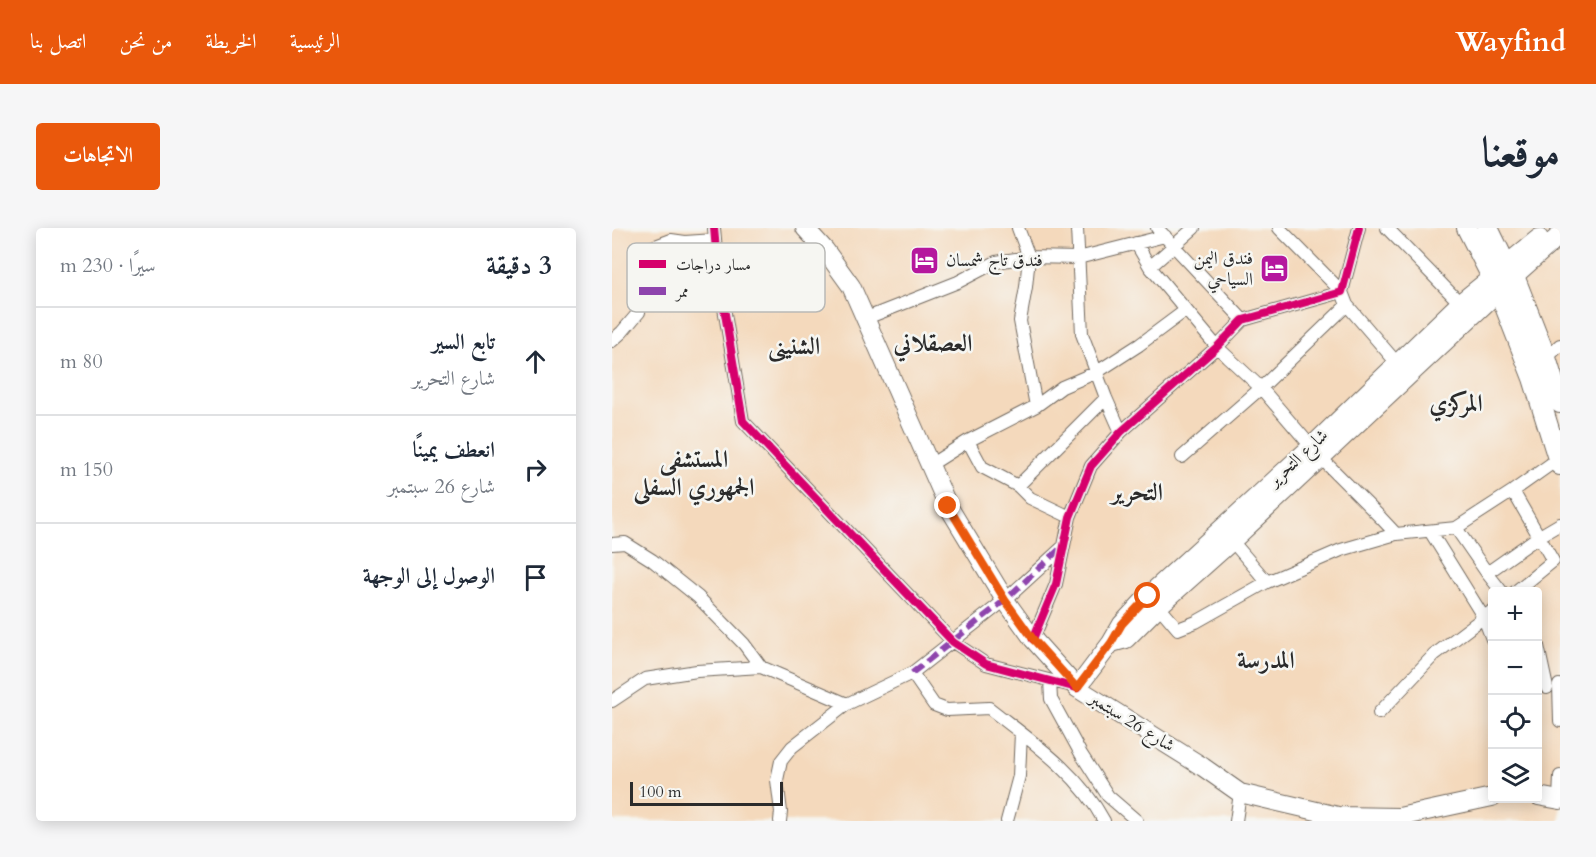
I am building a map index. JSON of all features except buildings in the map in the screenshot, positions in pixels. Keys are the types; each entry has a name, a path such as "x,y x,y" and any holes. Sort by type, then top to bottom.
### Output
{"main road":[{"name":"شارع 26 سبتمبر","path":"805,228 819,243"},
{"path":"1467,228 1553,351 1560,403"},
{"path":"1488,228 1559,462"},
{"name":"شارع التحرير","path":"1154,601 1316,452 1552,228"},
{"name":"شارع التحرير","path":"1502,277 1560,235"},
{"name":"شارع 26 سبتمبر","path":"825,250 851,286 948,506 1005,600 1033,639 1077,688 1240,793 1338,816 1399,817 1450,814 1488,799"},
{"name":"شارع التحرير","path":"1077,688 1111,643 1122,624 1232,541 1316,452"},
{"path":"1542,797 1560,800"}],"street":[{"path":"1018,228 1029,258 1020,321 1036,406"},
{"path":"1077,228 1082,334 1121,432"},
{"path":"864,319 958,282 996,262 1029,258 1078,258 1194,228"},
{"path":"1279,228 1342,292 1347,305 1402,370"},
{"path":"1342,292 1359,228"},
{"path":"1387,228 1465,310"},
{"path":"663,243 671,240 685,242 715,234"},
{"path":"1150,267 1165,237"},
{"path":"1165,237 1243,320"},
{"path":"1136,243 1150,267 1217,347 1262,388 1316,452 1396,534"},
{"path":"1033,639 1056,584 1070,517 1091,466 1121,432 1217,347 1243,320 1342,292"},
{"path":"1182,457 1262,388 1347,305"},
{"path":"930,465 968,441 1036,406 1062,387 1097,372 1139,345 1186,310"},
{"path":"612,341 639,312"},
{"path":"725,312 743,421 953,642 986,664 1077,688"},
{"path":"1018,486 1106,398"},
{"path":"968,441 982,467 1018,486 1030,498 1070,517"},
{"path":"1154,601 1178,629 1196,622 1267,582 1341,550 1396,534 1456,528 1559,462"},
{"path":"1513,491 1553,561 1520,587"},
{"path":"1487,573 1560,524"},
{"path":"1456,528 1499,587"},
{"path":"1379,713 1434,655 1488,615 1430,531"},
{"path":"1232,541 1267,582"},
{"path":"612,544 625,543 652,560 698,597 744,644 761,667"},
{"path":"784,818 777,780 781,761 792,747 847,704 912,673 1005,600 1064,545"},
{"path":"1542,659 1560,721"},
{"path":"612,701 645,679 697,671 761,667 847,704"},
{"path":"912,673 934,705 947,710 989,708 1058,761 1096,806 1104,821"},
{"path":"1050,681 1051,699 1081,754 1108,796 1137,821"},
{"path":"1007,821 1019,776 1021,733"},
{"path":"1560,776 1560,800"},
{"path":"1236,821 1240,793"}],"marked path":[{"path":"912,673 1005,600 1063,546"}],"cycle path":[{"path":"714,228 715,243"},
{"path":"1033,639 1056,584 1070,517 1091,466 1121,432 1217,347 1243,320 1342,292 1359,228"},
{"path":"725,312 743,421 953,642 986,664 1077,688"}],"place":[{"name":"فندق تاج شمسان","path":"925,260"},
{"name":"فندق اليمن السياحي","path":"1274,268"}],"district":[{"name":"العصقلاني","path":"933,343"},
{"name":"الشنينى","path":"794,346"},
{"name":"المركزي","path":"1456,403"},
{"name":"المستشفى الجمهوري السفلى","path":"694,473"},
{"name":"التحرير","path":"1137,492"},
{"name":"المدرسة","path":"1266,660"}],"route":[{"path":"948,506 1005,600 1033,639 1077,688 1111,643 1122,624 1148,596"}]}
